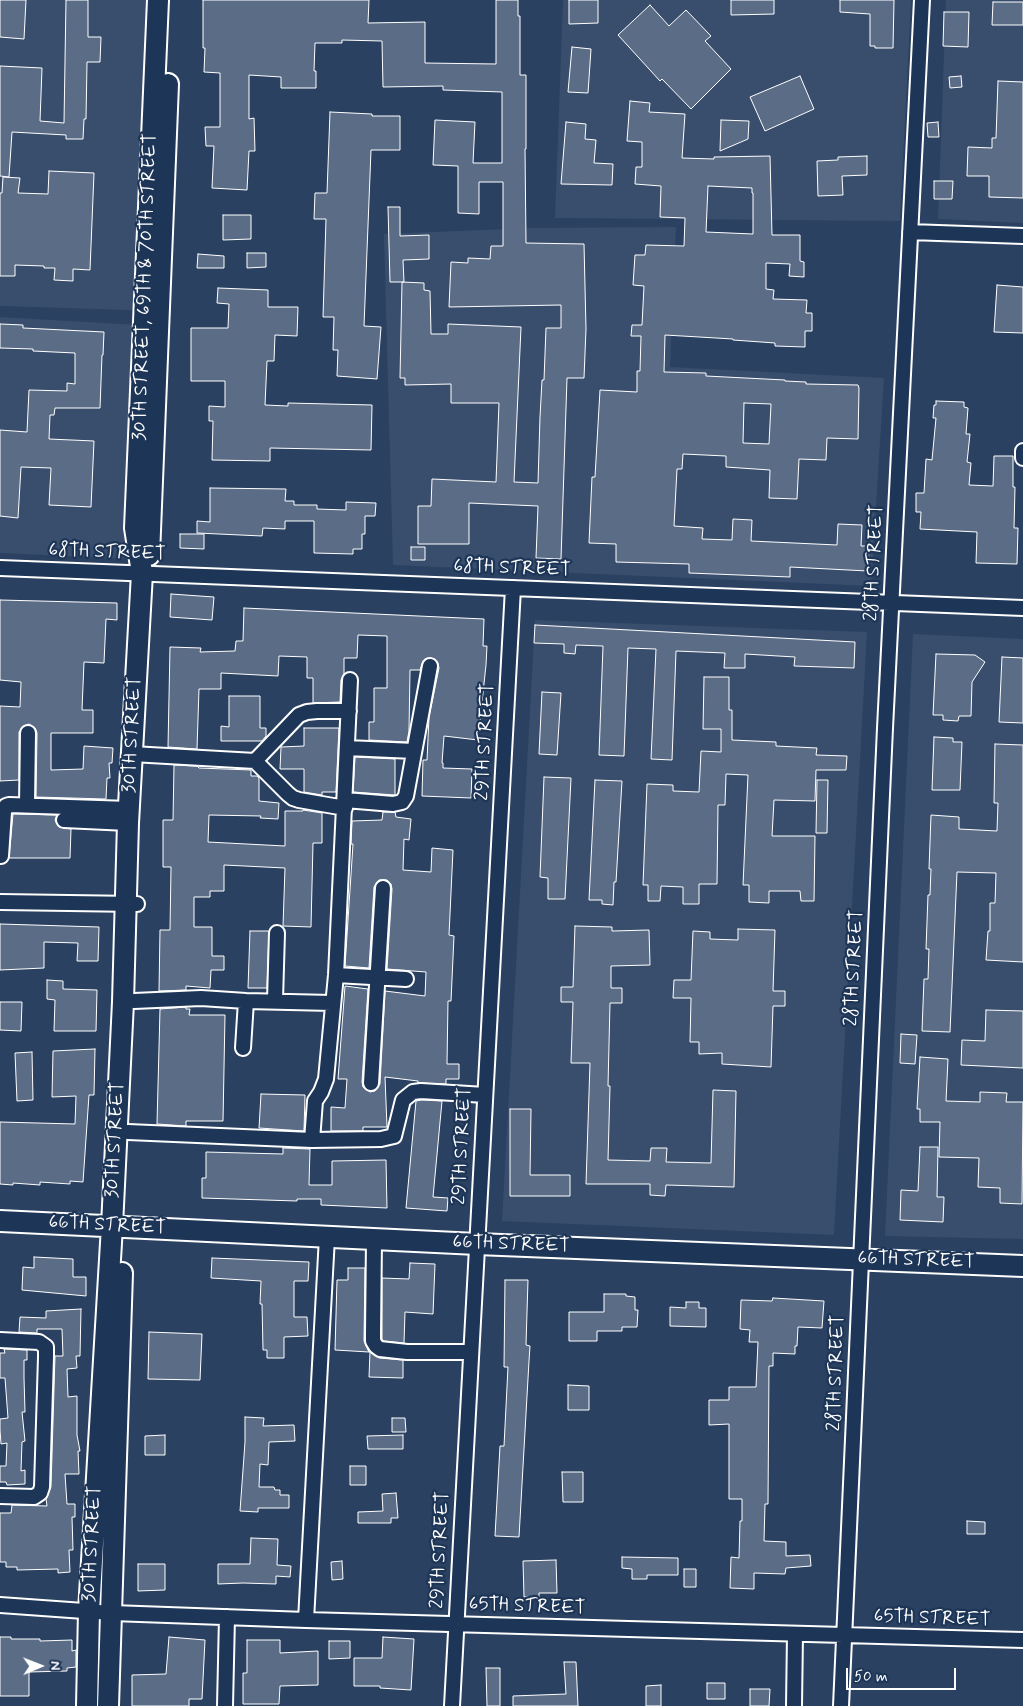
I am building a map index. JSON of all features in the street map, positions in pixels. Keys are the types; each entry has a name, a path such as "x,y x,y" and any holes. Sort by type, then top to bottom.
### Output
{"main road":[{"name":"30TH STREET, 69TH & 70TH STREET","path":"145,573 145,472 158,0"},
{"name":"30TH STREET, 69TH & 70TH STREET","path":"145,472 164,198 171,0"},
{"name":"30TH STREET","path":"87,1706 89,1611 108,1429 118,1226 123,1002 132,904 145,573"},
{"name":"30TH STREET","path":"118,1226 128,1132 134,1001 129,816 137,755"},
{"name":"66TH STREET","path":"0,1221 477,1244 1023,1266"},
{"name":"30TH STREET","path":"108,1429 112,1613 108,1706"}],"street":[{"name":"28TH STREET","path":"841,1706 860,1259 922,0"},
{"path":"910,232 1023,236"},
{"path":"1022,451 1023,458"},
{"name":"68TH STREET","path":"0,568 1023,608"},
{"name":"29TH STREET","path":"452,1706 513,588"},
{"path":"137,755 255,761 293,798 299,800 345,804 393,804 402,802 406,796 430,666"},
{"path":"312,1140 315,1100 321,1092 326,1079 336,975 350,680"},
{"path":"255,761 299,715 317,711 348,712"},
{"path":"27,805 28,733"},
{"path":"347,748 414,751"},
{"path":"1,856 5,808 9,804 129,816"},
{"path":"64,820 129,816"},
{"path":"371,1083 383,888"},
{"path":"0,902 132,904"},
{"path":"275,1000 276,933"},
{"path":"336,975 406,980"},
{"path":"134,1001 201,998 332,1003"},
{"path":"243,1048 246,1001"},
{"path":"128,1132 312,1140 381,1139 394,1136 403,1100 413,1092 485,1095"},
{"path":"306,1620 328,1237"},
{"path":"374,1239 373,1341 376,1346 380,1349 407,1352 470,1352"},
{"path":"0,1340 39,1342 46,1347 46,1357 42,1487 40,1493 34,1497 0,1496"},
{"name":"65TH STREET","path":"0,1605 112,1613 306,1620 1023,1640"},
{"path":"225,1706 228,1617"},
{"path":"794,1634 794,1706"}],"shaded area":[{"path":"0,0 169,0 160,311 0,306"},
{"path":"563,0 911,0 900,221 555,218"},
{"path":"946,0 1023,0 1023,223 938,219"},
{"path":"676,227 670,367 884,378 871,586 393,565 384,234 532,228"},
{"path":"0,317 138,325 131,559 0,553"},
{"path":"535,620 867,632 834,1235 502,1221"},
{"path":"913,634 1023,639 1023,1239 885,1236"}],"building":[{"path":"0,0 26,0 24,39 0,37"},
{"path":"66,0 88,0 88,37 101,37 100,62 87,62 86,119 84,119 83,139 66,139 66,135 12,132 9,177 0,176 0,66 42,68 40,121 64,123"},
{"path":"203,0 369,0 368,23 425,22 425,63 496,64 496,0 518,0 518,16 520,16 520,75 526,75 526,243 584,244 586,329 584,378 567,378 561,559 536,558 538,506 469,503 469,544 418,544 418,506 431,506 432,479 496,482 499,403 451,403 451,384 405,385 405,378 400,378 402,282 424,283 424,290 430,291 431,334 448,334 448,324 521,327 514,482 538,483 546,328 561,328 561,305 449,307 451,262 468,263 468,258 490,259 491,246 503,246 503,182 479,182 479,214 458,213 458,166 433,165 435,120 475,122 473,163 502,163 502,92 443,90 443,86 383,87 382,41 342,40 342,43 315,43 314,71 316,71 316,88 281,88 281,77 249,75 249,119 254,118 255,151 249,151 247,190 212,188 214,146 206,146 205,127 220,127 220,73 204,72"},
{"path":"569,0 598,0 598,23 569,24"},
{"path":"731,0 774,0 774,14 731,15"},
{"path":"840,0 894,0 893,48 875,48 875,46 870,46 870,14 840,12"},
{"path":"993,2 1023,2 1023,25 992,25"},
{"path":"650,5 669,26 686,10 711,36 705,41 731,69 691,109 662,79 660,81 618,35"},
{"path":"944,12 969,12 968,47 943,46"},
{"path":"572,47 591,49 588,93 568,92"},
{"path":"800,76 814,109 765,131 750,97"},
{"path":"961,76 962,87 950,88 949,77"},
{"path":"998,81 1023,82 1023,198 989,197 989,176 967,176 968,147 992,148 992,138 996,138"},
{"path":"630,101 650,103 649,112 685,114 682,158 714,159 714,157 770,156 772,235 800,235 800,261 804,262 804,277 789,276 790,264 766,263 766,289 774,290 773,299 807,300 806,313 812,313 812,331 805,331 805,347 775,346 775,343 733,339 665,335 664,372 706,373 706,376 785,380 806,382 806,384 858,385 859,388 858,439 827,438 826,460 799,459 797,499 769,498 770,470 726,467 726,456 683,454 682,469 677,469 674,526 703,528 702,539 732,540 733,519 752,520 751,541 837,545 838,524 862,525 861,546 869,546 868,571 790,567 790,577 689,573 689,564 616,562 616,544 589,543 592,477 595,477 600,390 637,392 641,336 631,336 632,325 642,325 644,286 633,285 635,255 645,255 646,245 684,246 685,218 660,217 661,186 635,184 636,167 642,167 642,142 627,141","holes":["708,186 752,188 753,234 706,232","744,403 771,404 769,444 743,443"]},
{"path":"330,112 372,114 372,116 400,116 400,150 371,150 364,326 381,327 377,379 337,376 338,350 333,350 334,317 323,317 326,219 314,219 315,193 327,193"},
{"path":"721,120 749,121 748,139 720,151"},
{"path":"566,122 586,124 585,139 596,140 594,163 613,164 612,185 561,184"},
{"path":"938,122 939,137 928,137 927,123"},
{"path":"867,156 867,175 842,176 843,195 818,196 817,161 838,160 838,157"},
{"path":"49,171 94,173 90,270 73,269 73,281 54,280 55,268 15,265 15,276 0,276 0,193 2,193 3,177 20,178 18,193 48,194"},
{"path":"934,181 953,181 952,199 934,199"},
{"path":"388,207 400,207 400,236 429,235 429,259 403,260 404,282 390,282"},
{"path":"223,215 251,215 251,239 223,240"},
{"path":"247,253 266,253 266,267 247,268"},
{"path":"198,254 224,256 224,268 197,268"},
{"path":"997,285 1023,287 1023,333 994,332"},
{"path":"218,288 268,290 268,307 298,307 297,336 275,335 274,361 267,361 265,405 288,406 288,403 372,405 371,450 270,448 270,461 212,460 213,421 209,421 209,406 225,407 225,381 191,381 191,328 228,328 229,304 217,303"},
{"path":"0,324 23,325 23,328 104,332 100,408 55,408 54,415 50,415 49,439 94,441 91,507 49,505 51,468 21,467 18,518 0,516 0,430 27,432 29,390 67,391 67,383 75,384 75,353 0,348"},
{"path":"936,401 964,402 964,407 968,408 966,434 970,434 967,462 971,463 969,485 993,486 994,456 1013,456 1013,487 1015,487 1014,528 1018,528 1017,564 976,563 977,532 920,529 921,512 916,512 916,493 924,493 926,459 932,460 936,418 933,418"},
{"path":"210,488 286,489 285,501 294,501 294,505 317,505 317,509 346,510 346,502 376,503 375,516 365,516 365,534 362,534 362,549 353,549 353,554 314,553 314,521 285,521 285,529 263,528 262,536 197,533 197,521 210,522"},
{"path":"180,534 204,534 204,549 180,548"},
{"path":"411,547 425,547 425,560 411,560"},
{"path":"171,594 214,597 212,620 170,617"},
{"path":"0,600 117,603 117,620 106,619 104,663 84,662 82,710 93,710 93,733 51,733 51,770 83,769 84,746 113,748 112,763 109,763 110,778 107,778 106,799 36,797 37,733 35,728 29,724 23,726 19,732 19,780 0,781 0,706 20,707 21,682 0,680"},
{"path":"244,608 484,619 483,646 487,646 478,740 444,736 442,763 443,768 472,769 471,798 422,796 423,760 427,760 429,717 439,668 435,659 427,658 423,661 420,670 410,670 409,731 407,742 369,740 369,722 374,722 374,688 387,688 387,636 358,635 357,658 344,658 340,702 313,703 313,678 307,678 307,657 279,656 278,676 221,673 221,689 199,689 197,749 168,747 170,647 201,648 200,652 235,651 236,641 243,641"},
{"path":"535,625 855,642 854,668 794,666 795,657 745,654 745,668 724,668 725,653 676,651 672,760 651,759 656,649 628,648 624,756 599,755 603,646 576,645 575,654 564,653 564,644 534,643"},
{"path":"936,654 975,655 985,662 972,682 971,716 959,716 958,721 943,720 943,715 933,715"},
{"path":"1002,657 1023,658 1023,723 999,722"},
{"path":"704,677 729,677 729,710 732,710 732,740 776,742 776,746 817,748 816,755 847,756 846,770 816,770 815,801 774,800 772,836 815,836 814,901 801,901 800,891 769,891 769,903 749,902 749,885 743,885 748,775 726,774 725,805 718,805 717,884 699,884 699,904 683,904 683,887 661,886 660,901 648,901 648,885 643,885 647,784 673,785 673,791 699,792 701,751 721,752 721,729 703,729"},
{"path":"542,692 561,693 557,755 539,754"},
{"path":"229,696 260,696 260,728 266,728 266,736 262,741 221,741 221,726 229,727"},
{"path":"304,728 339,728 336,792 322,792 322,795 304,792 304,769 280,769 281,747 304,746"},
{"path":"934,737 953,738 953,742 962,742 960,790 932,790"},
{"path":"995,744 1023,745 1023,962 986,960 988,931 990,931 990,903 995,903 996,873 957,872 950,1032 922,1031 924,979 928,979 929,949 926,949 931,869 929,869 931,815 959,817 959,829 997,831 998,803 994,803"},
{"path":"355,757 395,759 395,795 353,792"},
{"path":"174,765 251,770 251,776 259,778 259,801 279,803 278,819 260,818 261,816 209,815 208,842 285,846 285,811 303,810 322,813 322,843 313,843 311,927 283,926 285,868 224,865 224,891 210,891 210,897 194,897 194,927 212,927 212,956 224,956 224,970 211,970 210,988 186,986 186,990 159,991 160,930 170,930 171,867 163,867 163,820 173,820"},
{"path":"544,777 571,778 565,899 548,899 548,878 540,877"},
{"path":"595,780 622,781 613,905 602,904 602,900 589,900"},
{"path":"817,780 828,780 827,833 816,833"},
{"path":"383,812 395,812 396,817 411,819 409,840 404,839 403,870 431,872 432,848 453,850 449,935 454,936 451,1001 448,1001 447,1064 459,1064 459,1079 446,1079 446,1084 418,1083 418,1081 385,1077 387,1127 363,1127 363,1131 331,1131 331,1107 345,1108 347,1079 338,1079 345,986 368,989 362,1082 363,1087 370,1092 375,1091 380,1084 385,991 425,996 426,972 387,969 392,889 391,884 387,880 379,880 374,887 369,968 345,966 353,844 351,844 352,821 382,820"},
{"path":"13,814 57,815 55,820 59,827 71,829 70,858 9,858"},
{"path":"0,924 99,927 98,961 77,961 78,943 44,942 44,968 0,970"},
{"path":"575,926 612,927 612,931 649,930 650,965 611,966 611,988 622,988 622,1003 610,1003 608,1160 650,1161 651,1148 667,1148 666,1162 711,1163 713,1090 736,1091 734,1187 666,1185 665,1196 650,1195 650,1184 586,1184 590,1063 571,1063 573,1002 561,1002 561,987 573,987"},
{"path":"738,929 775,930 773,991 785,991 785,1006 773,1006 771,1067 722,1064 722,1053 699,1054 699,1042 690,1042 691,998 673,998 674,980 691,980 693,931 710,932 710,939 738,940"},
{"path":"250,931 269,931 267,988 248,988"},
{"path":"47,980 63,981 63,989 97,990 96,1031 54,1031 55,1000 47,999"},
{"path":"0,1002 22,1002 21,1031 0,1030"},
{"path":"186,1007 186,1009 190,1009 189,1015 225,1015 223,1121 186,1121 186,1126 157,1124 160,1009"},
{"path":"986,1010 1023,1011 1023,1068 961,1065 962,1040 985,1041"},
{"path":"901,1034 917,1035 915,1064 900,1063"},
{"path":"95,1049 94,1095 89,1095 83,1182 70,1181 70,1184 40,1182 40,1185 0,1184 0,1122 75,1124 76,1096 52,1097 53,1051"},
{"path":"32,1052 33,1100 17,1101 15,1053"},
{"path":"920,1057 948,1059 946,1101 980,1102 980,1092 1007,1093 1006,1102 1023,1102 1022,1204 1000,1203 1000,1188 978,1187 979,1158 939,1157 940,1122 920,1122 920,1109 917,1109"},
{"path":"261,1094 305,1095 304,1131 259,1128"},
{"path":"416,1101 442,1101 433,1197 448,1198 447,1211 406,1208"},
{"path":"510,1109 531,1109 530,1175 570,1175 570,1196 510,1196"},
{"path":"920,1147 938,1147 937,1197 944,1197 943,1222 900,1220 901,1190 918,1191"},
{"path":"283,1148 310,1149 309,1185 332,1185 332,1161 386,1160 387,1208 321,1205 321,1199 297,1199 297,1201 202,1198 202,1178 206,1178 206,1152 283,1154"},
{"path":"34,1257 73,1259 73,1277 86,1277 86,1296 22,1290 23,1267 34,1268"},
{"path":"212,1258 309,1262 308,1281 294,1281 294,1317 307,1317 308,1336 284,1337 284,1358 267,1358 267,1350 263,1350 262,1304 260,1304 261,1281 211,1278"},
{"path":"410,1263 435,1264 433,1314 405,1312 404,1343 383,1341 382,1278 409,1279"},
{"path":"348,1268 365,1268 364,1341 369,1352 335,1350 337,1280 348,1280"},
{"path":"505,1280 528,1280 526,1345 530,1346 519,1537 495,1536 500,1446 504,1446 508,1367 504,1367"},
{"path":"604,1294 626,1294 626,1296 635,1297 635,1310 638,1310 637,1327 622,1327 622,1331 597,1331 597,1341 569,1341 569,1312 604,1312"},
{"path":"773,1298 824,1301 822,1328 798,1327 795,1354 773,1353 773,1366 769,1366 768,1504 765,1504 764,1541 786,1542 786,1556 810,1555 811,1566 786,1568 785,1574 754,1573 754,1589 730,1588 731,1557 739,1558 742,1499 729,1499 729,1424 709,1425 709,1400 729,1400 729,1387 756,1387 758,1342 749,1342 750,1330 740,1329 741,1300 772,1301"},
{"path":"686,1302 699,1302 699,1308 706,1308 706,1327 670,1326 670,1307 686,1308"},
{"path":"81,1309 80,1356 76,1356 77,1368 67,1369 68,1397 77,1396 77,1435 80,1451 78,1451 79,1474 65,1474 67,1504 75,1504 75,1517 72,1517 73,1550 69,1550 70,1572 58,1573 58,1569 17,1570 17,1567 6,1567 6,1562 0,1562 0,1513 11,1513 12,1505 47,1506 46,1499 51,1487 55,1356 63,1356 62,1329 37,1329 37,1333 19,1332 20,1317 46,1318 46,1311"},
{"path":"149,1332 202,1334 200,1380 148,1379"},
{"path":"4,1349 27,1350 27,1360 24,1360 25,1412 22,1412 25,1441 22,1442 21,1471 25,1470 25,1484 7,1485 6,1482 0,1482 0,1466 6,1466 7,1443 1,1444 0,1419 8,1418 5,1378 0,1378 0,1353 5,1353"},
{"path":"370,1352 379,1358 403,1360 403,1378 369,1377"},
{"path":"568,1385 589,1386 589,1410 568,1410"},
{"path":"245,1417 264,1418 263,1426 294,1425 295,1441 269,1442 268,1465 260,1464 259,1487 274,1487 275,1490 280,1490 280,1495 289,1495 289,1508 258,1508 258,1512 240,1511"},
{"path":"392,1418 405,1418 406,1432 392,1432"},
{"path":"165,1435 165,1455 145,1455 145,1436"},
{"path":"403,1435 403,1449 368,1449 367,1436"},
{"path":"350,1466 366,1466 366,1485 350,1485"},
{"path":"562,1472 583,1472 583,1502 563,1502"},
{"path":"396,1493 398,1518 391,1518 391,1523 358,1523 358,1512 383,1511 382,1494"},
{"path":"967,1521 985,1522 985,1534 967,1534"},
{"path":"251,1538 278,1539 277,1565 291,1566 290,1577 276,1576 276,1584 218,1584 218,1564 250,1564"},
{"path":"622,1557 678,1558 678,1575 647,1575 647,1579 632,1579 632,1569 622,1568"},
{"path":"556,1560 557,1593 539,1593 539,1597 524,1597 523,1561"},
{"path":"342,1561 343,1579 332,1580 331,1562"},
{"path":"138,1564 165,1564 165,1590 138,1591"},
{"path":"684,1569 696,1569 696,1587 684,1587"},
{"path":"0,1637 40,1639 40,1641 72,1640 72,1651 76,1650 76,1667 67,1668 67,1671 29,1672 29,1696 0,1696"},
{"path":"169,1637 205,1640 202,1699 189,1699 189,1706 132,1706 132,1675 166,1674"},
{"path":"383,1637 414,1639 411,1690 380,1688 380,1686 354,1686 354,1658 382,1658"},
{"path":"247,1640 280,1640 280,1653 318,1651 318,1685 280,1686 279,1704 243,1704 243,1673 247,1673"},
{"path":"329,1641 350,1641 350,1658 329,1659"},
{"path":"564,1662 576,1662 578,1706 513,1706 513,1696 566,1694"},
{"path":"486,1668 500,1668 500,1706 487,1706"},
{"path":"707,1683 725,1683 725,1699 707,1699"},
{"path":"661,1685 661,1706 646,1706 646,1686"},
{"path":"750,1689 770,1689 769,1706 750,1706"}]}
